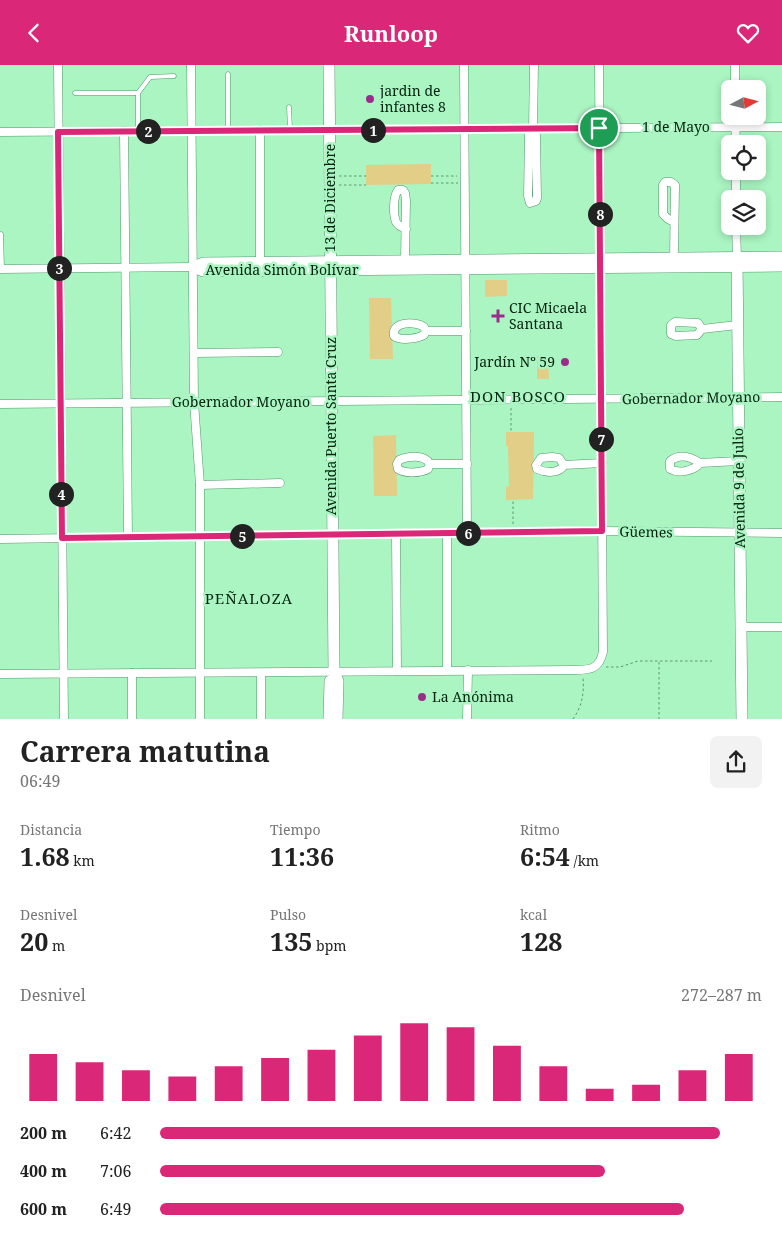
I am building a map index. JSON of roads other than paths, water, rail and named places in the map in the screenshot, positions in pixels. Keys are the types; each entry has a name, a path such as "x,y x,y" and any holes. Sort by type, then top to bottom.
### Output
{"street":[{"path":"58,65 64,719"},
{"path":"191,65 194,402 200,485 200,719"},
{"name":"13 de Diciembre","path":"329,65 331,266"},
{"path":"464,65 467,533"},
{"path":"533,128 528,135 528,196 530,203 536,201 537,198 536,135 533,128 534,65"},
{"path":"0,674 583,670 598,665 602,660 604,652 599,65"},
{"path":"735,65 735,80"},
{"path":"736,127 736,135"},
{"name":"1 de Mayo","path":"0,132 782,127"},
{"path":"260,130 260,263"},
{"path":"124,131 128,537"},
{"path":"674,222 674,259"},
{"path":"405,261 406,229"},
{"path":"736,235 737,262"},
{"name":"Avenida Simón Bolívar","path":"193,267 204,263 331,266 737,262 782,257"},
{"name":"Avenida Simón Bolívar","path":"600,264 674,259 782,266"},
{"name":"Avenida Simón Bolívar","path":"193,267 203,271 405,261 465,265"},
{"name":"Avenida 9 de Julio","path":"737,262 742,719"},
{"name":"Avenida Puerto Santa Cruz","path":"331,266 332,535 334,672 338,681 337,719"},
{"path":"1,269 193,267"},
{"path":"702,329 737,325"},
{"path":"426,331 466,331"},
{"path":"194,353 278,351"},
{"name":"Gobernador Moyano","path":"0,404 782,397"},
{"path":"700,463 738,461"},
{"path":"564,465 602,463"},
{"path":"430,464 466,464"},
{"path":"200,485 280,483"},
{"name":"Güemes","path":"0,539 602,531 782,533"},
{"path":"396,534 397,671"},
{"path":"447,534 447,670"},
{"path":"741,627 782,627"},
{"path":"468,670 468,719"},
{"name":"Avenida Puerto Santa Cruz","path":"329,719 330,681 334,672"},
{"path":"132,673 132,719"},
{"path":"261,673 261,719"}],"lane":[{"path":"228,74 228,131"},
{"path":"138,131 138,93 150,77 174,76"},
{"path":"75,93 138,93"},
{"path":"289,107 290,130"},
{"path":"1,234 1,269"}],"place":[{"name":"jardin de infantes 8","path":"370,99"},
{"name":"CIC Micaela Santana","path":"498,316"},
{"name":"Jardín Nº 59","path":"565,362"},
{"name":"La Anónima","path":"422,697"}],"district":[{"name":"DON BOSCO","path":"518,397"},
{"name":"PEÑALOZA","path":"249,599"}]}
